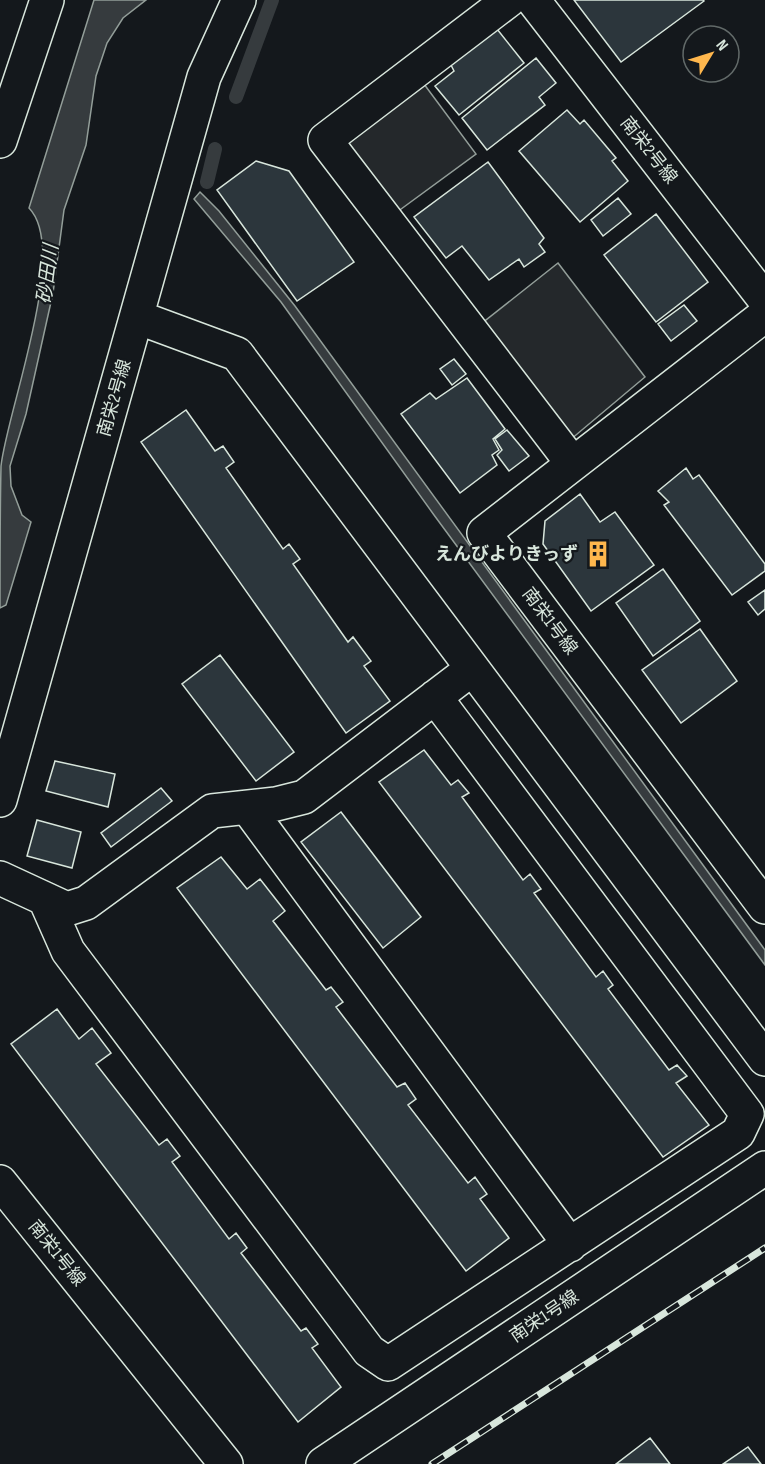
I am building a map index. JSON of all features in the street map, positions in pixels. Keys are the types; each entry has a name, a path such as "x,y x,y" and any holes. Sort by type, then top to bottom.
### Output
{"street":[{"path":"0,141 47,0"},
{"name":"南栄2号線","path":"0,800 204,77 239,0"},
{"path":"509,0 325,140 573,464"},
{"name":"南栄2号線","path":"533,0 765,300"},
{"name":"南栄1号線","path":"765,315 484,533 765,907"},
{"path":"137,316 237,354 765,1059"},
{"path":"0,878 67,909 86,903 212,811 304,798 472,669"},
{"path":"45,899 68,951 369,1351 388,1364 738,1133 747,1114 435,697"},
{"path":"247,807 570,1245"},
{"name":"南栄1号線","path":"323,1464 765,1168"},
{"name":"南栄1号線","path":"0,1182 226,1464"}],"shaded area":[{"path":"421,80 476,154 397,212 343,140"},
{"path":"558,263 645,377 570,440 481,324"}],"water":[{"name":"砂田川","path":"94,0 146,0 123,18 107,43 96,76 86,145 64,210 53,293 26,414 10,466 11,486 22,515 31,522 6,605 0,608 1,466 33,332 43,258 40,229 29,208"},
{"path":"200,192 219,211 295,306 765,950 765,965 434,515 281,302 194,199"}],"building":[{"path":"574,0 703,0 704,1 621,62"},
{"path":"497,29 524,63 459,115 435,86 454,71 451,65"},
{"path":"536,58 556,83 539,97 545,105 487,150 462,118"},
{"path":"567,110 580,124 584,120 616,158 612,161 628,181 580,222 519,151"},
{"path":"256,161 289,171 354,262 297,301 217,190"},
{"path":"488,162 544,238 539,244 545,252 524,267 519,259 489,280 462,246 446,258 414,217"},
{"path":"618,198 631,214 603,236 591,220"},
{"path":"656,214 708,282 656,322 604,255"},
{"path":"684,305 697,321 671,341 658,324"},
{"path":"454,359 466,374 452,385 440,369"},
{"path":"467,378 505,429 493,439 499,450 492,455 497,465 460,493 401,414 430,393 436,399"},
{"path":"186,410 215,451 223,446 234,462 226,468 283,549 289,544 300,559 293,564 348,642 353,637 371,661 364,666 390,701 346,733 141,442"},
{"path":"507,430 529,456 509,471 497,455 502,450 495,439"},
{"path":"686,468 693,479 699,475 765,564 765,571 732,595 664,505 669,502 658,491"},
{"name":"えんびよりきっず","path":"580,494 600,522 615,512 654,565 591,611 543,544 545,521"},
{"path":"663,569 700,621 653,656 616,603"},
{"path":"765,590 765,609 758,615 748,602"},
{"path":"700,629 737,681 681,723 642,670"},
{"path":"220,655 294,752 256,781 182,684"},
{"path":"424,750 451,785 458,780 469,793 462,797 523,880 530,874 541,889 534,893 596,977 603,971 613,985 608,989 669,1070 677,1065 687,1076 676,1083 709,1125 663,1157 379,782"},
{"path":"55,761 115,774 108,807 46,791"},
{"path":"161,788 172,801 111,847 101,833"},
{"path":"341,812 421,917 383,948 301,842"},
{"path":"37,820 81,832 72,868 27,856"},
{"path":"221,857 247,889 260,879 285,911 273,921 326,990 331,987 343,1002 336,1007 397,1087 405,1083 416,1099 408,1105 468,1183 475,1177 487,1194 480,1199 509,1238 466,1271 177,888"},
{"path":"57,1009 79,1039 92,1028 111,1053 96,1064 159,1145 167,1139 180,1156 172,1162 229,1239 236,1233 247,1248 241,1253 301,1331 306,1328 318,1344 312,1348 341,1387 298,1422 11,1044"},
{"path":"650,1438 670,1464 616,1464"},
{"path":"748,1447 761,1464 723,1464"}],"waterway":[{"path":"236,97 272,0"},
{"path":"207,182 215,149"}],"railway":[{"path":"432,1464 765,1248"}],"place":[{"name":"えんびよりきっず","path":"598,554"}]}
